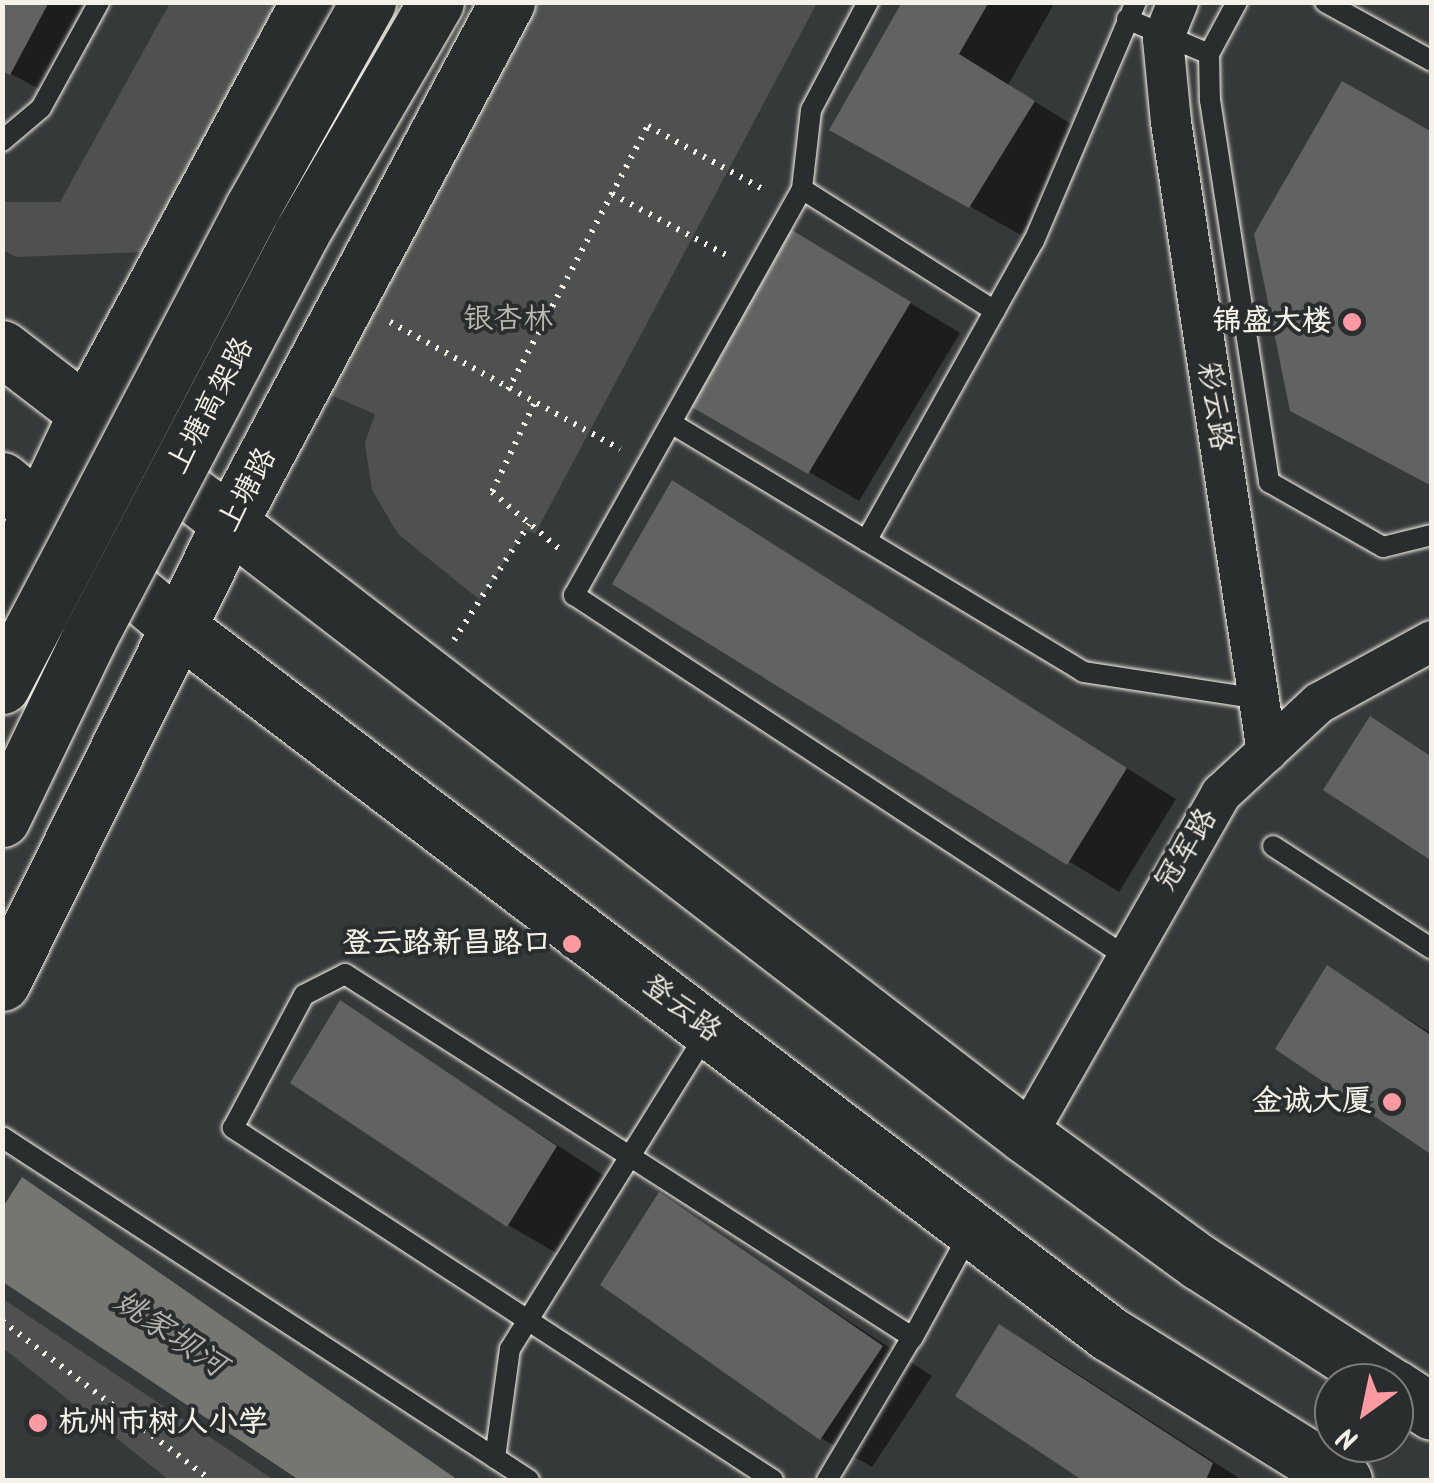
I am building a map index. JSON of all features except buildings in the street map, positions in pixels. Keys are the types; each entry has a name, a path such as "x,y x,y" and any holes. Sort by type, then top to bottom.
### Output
{"main road":[{"path":"2,591 21,495 86,413 308,2"},
{"name":"上塘高架路","path":"2,686 206,294 368,2"},
{"name":"上塘高架路","path":"2,819 89,638 301,234 436,2"},
{"name":"上塘路","path":"2,983 231,520 506,2"},
{"path":"2,348 231,520 1026,1136 1199,1262 1356,1363"},
{"name":"登云路","path":"21,495 178,627 1108,1333 1344,1480"}],"street":[{"path":"1162,39 1178,2"},
{"name":"彩云路","path":"1162,39 1267,752"},
{"name":"冠军路","path":"1026,1136 1125,956 1221,794 1319,703 1432,641"}],"lane":[{"path":"2,141 40,108 99,2"},
{"path":"868,2 810,110 798,198 574,595 1125,956"},
{"path":"1237,2 1208,54 1210,100 1269,482 1383,548 1432,535"},
{"path":"1325,2 1432,61"},
{"path":"866,541 1034,240 1131,11 1162,39 1208,54"},
{"path":"798,198 994,311"},
{"path":"671,423 1083,672 1259,699"},
{"path":"1273,846 1432,949"},
{"path":"773,1480 233,1128 304,995 346,974 912,1339"},
{"path":"496,1458 510,1348 709,1030"},
{"path":"2,1137 530,1480"},
{"path":"826,1480 912,1339 972,1230"}],"path":[{"path":"508,390 648,126 798,198"},
{"path":"612,194 756,272"},
{"path":"349,298 508,390 648,463"},
{"path":"534,404 492,492 586,572"},
{"path":"431,675 529,524"},
{"path":"2,1321 211,1480"}],"green space":[{"path":"170,3 278,3 145,252 16,257 3,250 3,202 60,202"},
{"name":"银杏林","path":"538,3 817,3 535,534 525,530 480,600 398,534 372,490 365,443 375,414 328,394"},
{"path":"2,1299 274,1480 169,1480 3,1348"}],"water":[{"name":"姚家坝河","path":"22,1177 458,1480 299,1480 3,1282 3,1207"}],"place":[{"name":"锦盛大楼","path":"1352,322"},
{"name":"登云路新昌路口","path":"572,944"},
{"name":"金诚大厦","path":"1392,1102"},
{"name":"杭州市树人小学","path":"38,1423"}]}
